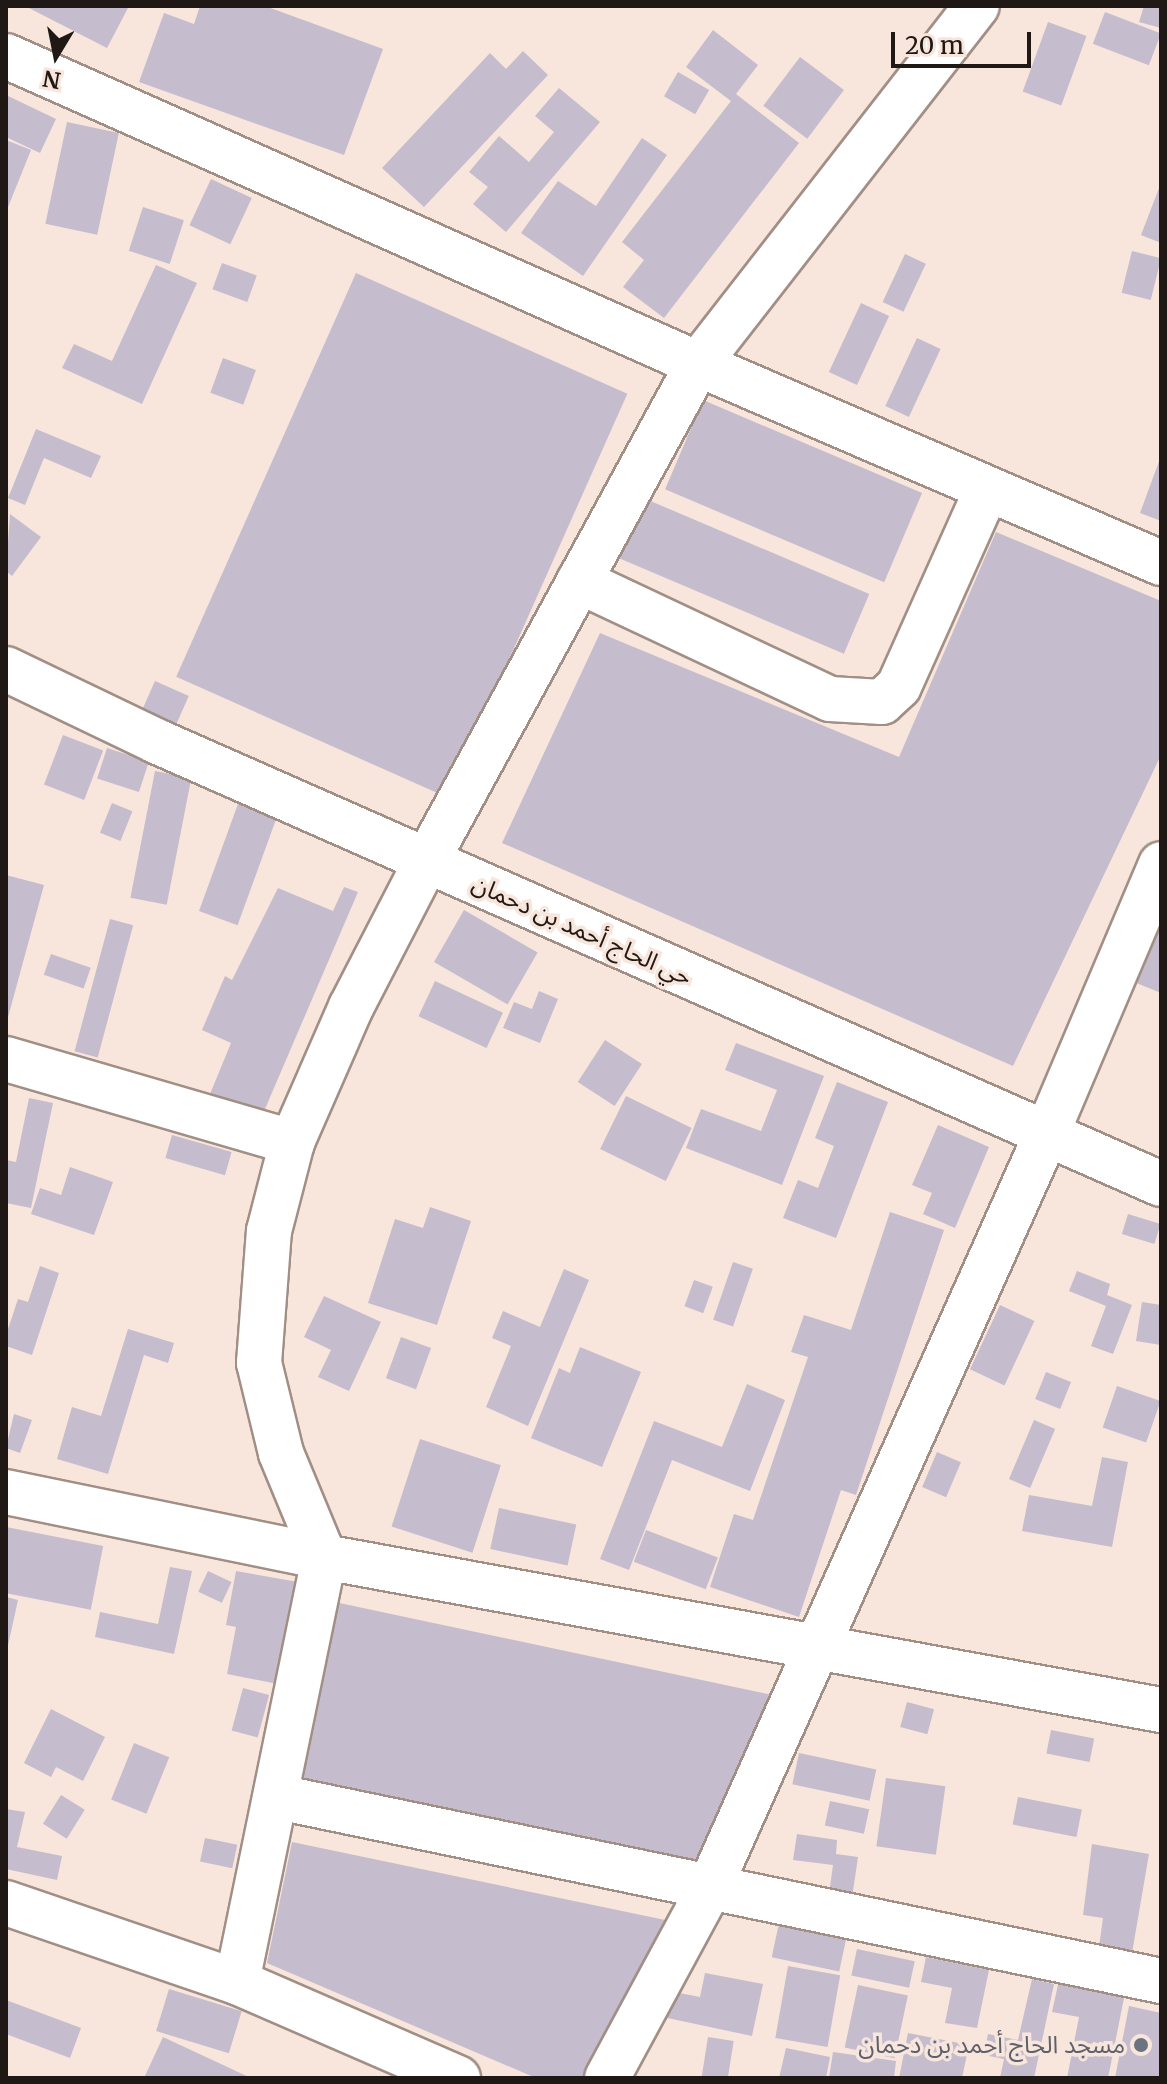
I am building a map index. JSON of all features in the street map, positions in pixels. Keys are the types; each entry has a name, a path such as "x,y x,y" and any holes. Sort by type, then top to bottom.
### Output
{"street":[{"path":"237,1982 278,1797 324,1557 281,1453 259,1363 269,1231 292,1142 351,1007 426,862 698,364 977,6"},
{"path":"6,56 698,364 1161,563"},
{"path":"579,581 830,699 882,702 899,686 987,489"},
{"name":"حي الحاج أحمد بن دحمان","path":"6,669 426,862 1161,1184"},
{"path":"607,2078 709,1889 1047,1133 1161,864"},
{"path":"6,1059 292,1142"},
{"path":"6,1492 324,1557 816,1644 1161,1710"},
{"path":"278,1797 1161,1981"},
{"path":"6,1903 237,1982 458,2078"}],"building":[{"path":"25,6 129,6 107,48"},
{"path":"200,6 265,6 383,49 344,155 139,82 164,13 194,24"},
{"path":"1144,6 1161,6 1161,28 1139,22"},
{"path":"1105,12 1161,33 1149,65 1093,44"},
{"path":"1048,22 1087,36 1061,106 1023,92"},
{"path":"713,30 758,65 736,94 799,143 664,318 623,287 644,260 622,242 731,101 686,67"},
{"path":"523,51 548,75 424,207 382,168 490,53 506,69"},
{"path":"800,57 844,90 807,139 763,106"},
{"path":"678,72 709,90 695,114 664,96"},
{"path":"559,88 600,122 506,232 473,204 488,187 469,172 499,136 529,162 554,132 535,116"},
{"path":"6,95 56,119 40,153 6,137"},
{"path":"67,122 119,133 97,235 45,224"},
{"path":"642,138 667,155 583,276 521,233 558,181 596,206"},
{"path":"6,140 31,150 6,212"},
{"path":"211,179 252,198 230,244 189,225"},
{"path":"1161,183 1161,243 1141,235"},
{"path":"143,207 184,220 170,264 129,251"},
{"path":"1132,251 1161,258 1151,300 1122,293"},
{"path":"905,254 926,264 903,312 883,302"},
{"path":"222,263 257,276 247,302 212,289"},
{"path":"156,265 197,283 142,404 62,368 74,344 112,361"},
{"path":"356,273 627,394 448,798 176,677"},
{"path":"861,303 889,316 857,385 829,372"},
{"path":"917,338 941,349 909,417 885,406"},
{"path":"223,358 256,370 243,405 210,393"},
{"path":"703,400 922,493 884,582 665,489"},
{"path":"36,429 101,456 91,478 44,458 25,505 8,498"},
{"path":"1161,456 1161,521 1140,513"},
{"path":"641,497 869,594 844,654 616,557"},
{"path":"10,514 41,537 12,576 6,571"},
{"path":"996,532 1161,601 1161,755 1013,1066 502,843 600,633 899,757"},
{"path":"155,681 189,696 175,726 142,711"},
{"path":"63,735 103,750 84,800 44,784"},
{"path":"107,748 149,762 139,792 97,778"},
{"path":"155,771 191,778 167,905 130,898"},
{"path":"112,803 132,811 120,841 100,833"},
{"path":"238,804 277,818 238,925 199,911"},
{"path":"6,875 44,885 7,1021 6,1021"},
{"path":"344,887 358,892 262,1116 210,1094 231,1043 202,1030 225,976 232,980 278,888 333,911"},
{"path":"464,910 538,952 508,1004 434,962"},
{"path":"1161,918 1161,993 1134,982"},
{"path":"110,919 133,925 98,1058 75,1051"},
{"path":"51,954 91,968 84,988 44,975"},
{"path":"435,981 503,1013 486,1048 419,1016"},
{"path":"539,991 558,999 540,1043 503,1028 514,1002 532,1009"},
{"path":"605,1040 642,1064 615,1106 578,1082"},
{"path":"736,1043 824,1076 782,1185 686,1148 701,1109 761,1131 777,1090 725,1070"},
{"path":"837,1082 888,1102 836,1238 783,1218 798,1180 818,1188 834,1146 815,1138"},
{"path":"626,1096 692,1128 666,1181 600,1149"},
{"path":"29,1098 53,1103 31,1208 6,1203 6,1160 16,1162"},
{"path":"938,1125 989,1147 955,1228 923,1214 932,1193 912,1185"},
{"path":"172,1135 232,1152 225,1175 165,1158"},
{"path":"70,1167 113,1182 94,1235 31,1214 40,1188 61,1195"},
{"path":"430,1207 471,1221 437,1325 368,1303 395,1219 423,1228"},
{"path":"890,1212 944,1230 856,1495 841,1490 799,1617 710,1587 734,1514 753,1520 808,1357 791,1352 804,1315 851,1330"},
{"path":"1128,1214 1161,1224 1154,1244 1122,1234"},
{"path":"733,1262 753,1269 733,1327 713,1320"},
{"path":"40,1266 59,1273 32,1355 6,1346 6,1335 18,1299 28,1302"},
{"path":"564,1269 589,1280 528,1426 486,1407 511,1346 492,1338 503,1311 540,1327"},
{"path":"1077,1271 1110,1284 1107,1295 1132,1305 1113,1354 1091,1346 1106,1306 1069,1291"},
{"path":"694,1280 713,1287 703,1313 684,1306"},
{"path":"324,1296 381,1322 349,1391 318,1377 331,1350 304,1337"},
{"path":"1142,1302 1161,1305 1161,1345 1136,1341"},
{"path":"1000,1305 1034,1321 1004,1385 970,1369"},
{"path":"128,1329 174,1343 168,1363 144,1355 108,1474 57,1459 72,1407 101,1416"},
{"path":"401,1337 431,1348 416,1389 386,1378"},
{"path":"580,1347 641,1372 602,1467 531,1438 559,1368 570,1373"},
{"path":"1046,1372 1071,1382 1060,1409 1035,1399"},
{"path":"747,1384 785,1400 750,1491 672,1460 629,1570 600,1559 654,1421 722,1447"},
{"path":"1117,1386 1160,1401 1146,1443 1103,1428"},
{"path":"14,1414 32,1420 20,1453 6,1448"},
{"path":"1034,1420 1055,1429 1030,1488 1009,1479"},
{"path":"420,1439 501,1465 472,1553 392,1526"},
{"path":"937,1452 961,1462 946,1497 922,1487"},
{"path":"1102,1457 1128,1462 1112,1547 1022,1531 1029,1495 1092,1506"},
{"path":"499,1508 576,1524 568,1566 490,1549"},
{"path":"6,1527 103,1546 91,1610 6,1593"},
{"path":"646,1530 718,1558 706,1589 634,1562"},
{"path":"170,1567 192,1571 174,1654 95,1637 100,1612 158,1624"},
{"path":"208,1571 232,1582 222,1603 198,1592"},
{"path":"236,1571 298,1582 278,1684 227,1674 236,1627 226,1625"},
{"path":"6,1597 18,1600 7,1650 6,1650"},
{"path":"330,1601 777,1696 739,1875 292,1780"},
{"path":"243,1688 269,1695 258,1737 232,1731"},
{"path":"907,1702 934,1709 927,1734 900,1727"},
{"path":"51,1709 105,1737 83,1781 56,1767 51,1777 24,1763"},
{"path":"1051,1730 1094,1738 1090,1762 1046,1754"},
{"path":"134,1743 169,1757 146,1814 111,1800"},
{"path":"799,1753 876,1769 870,1801 792,1784"},
{"path":"886,1778 945,1786 936,1855 876,1846"},
{"path":"61,1795 85,1810 67,1839 43,1824"},
{"path":"1018,1797 1082,1809 1076,1837 1013,1824"},
{"path":"830,1801 869,1809 864,1834 825,1825"},
{"path":"6,1809 25,1812 17,1847 62,1856 57,1880 6,1869"},
{"path":"797,1834 837,1840 836,1854 858,1857 852,1898 829,1894 833,1865 793,1860"},
{"path":"205,1838 237,1845 232,1868 200,1861"},
{"path":"292,1842 670,1921 587,2078 536,2078 267,1963"},
{"path":"1092,1844 1149,1854 1132,1953 1099,1947 1103,1918 1083,1915"},
{"path":"779,1923 846,1937 839,1972 772,1957"},
{"path":"857,1949 915,1961 909,1988 851,1975"},
{"path":"926,1957 989,1970 977,2028 945,2023 952,1988 921,1982"},
{"path":"788,1966 840,1975 828,2047 775,2038"},
{"path":"705,1973 763,1984 752,2036 658,2016 664,1990 700,1997"},
{"path":"1032,1979 1054,1984 1034,2078 1000,2078 1004,2059 984,2055 988,2034 1018,2040"},
{"path":"1059,1980 1125,1993 1108,2078 1067,2078 1079,2017 1052,2012"},
{"path":"858,1985 908,1996 895,2058 845,2048"},
{"path":"169,1989 242,2011 229,2053 156,2031"},
{"path":"6,2000 81,2028 70,2058 6,2034"},
{"name":"مسجد الحاج أحمد بن دحمان","path":"1129,2006 1161,2013 1161,2078 1115,2078"},
{"path":"908,2033 969,2045 962,2078 899,2078"},
{"path":"163,2037 251,2078 144,2078"},
{"path":"708,2037 734,2041 728,2078 702,2077"},
{"path":"786,2048 830,2057 826,2078 779,2078"},
{"path":"833,2052 896,2061 894,2078 829,2078"}],"place":[{"name":"مسجد الحاج أحمد بن دحمان","path":"1141,2045"}]}
